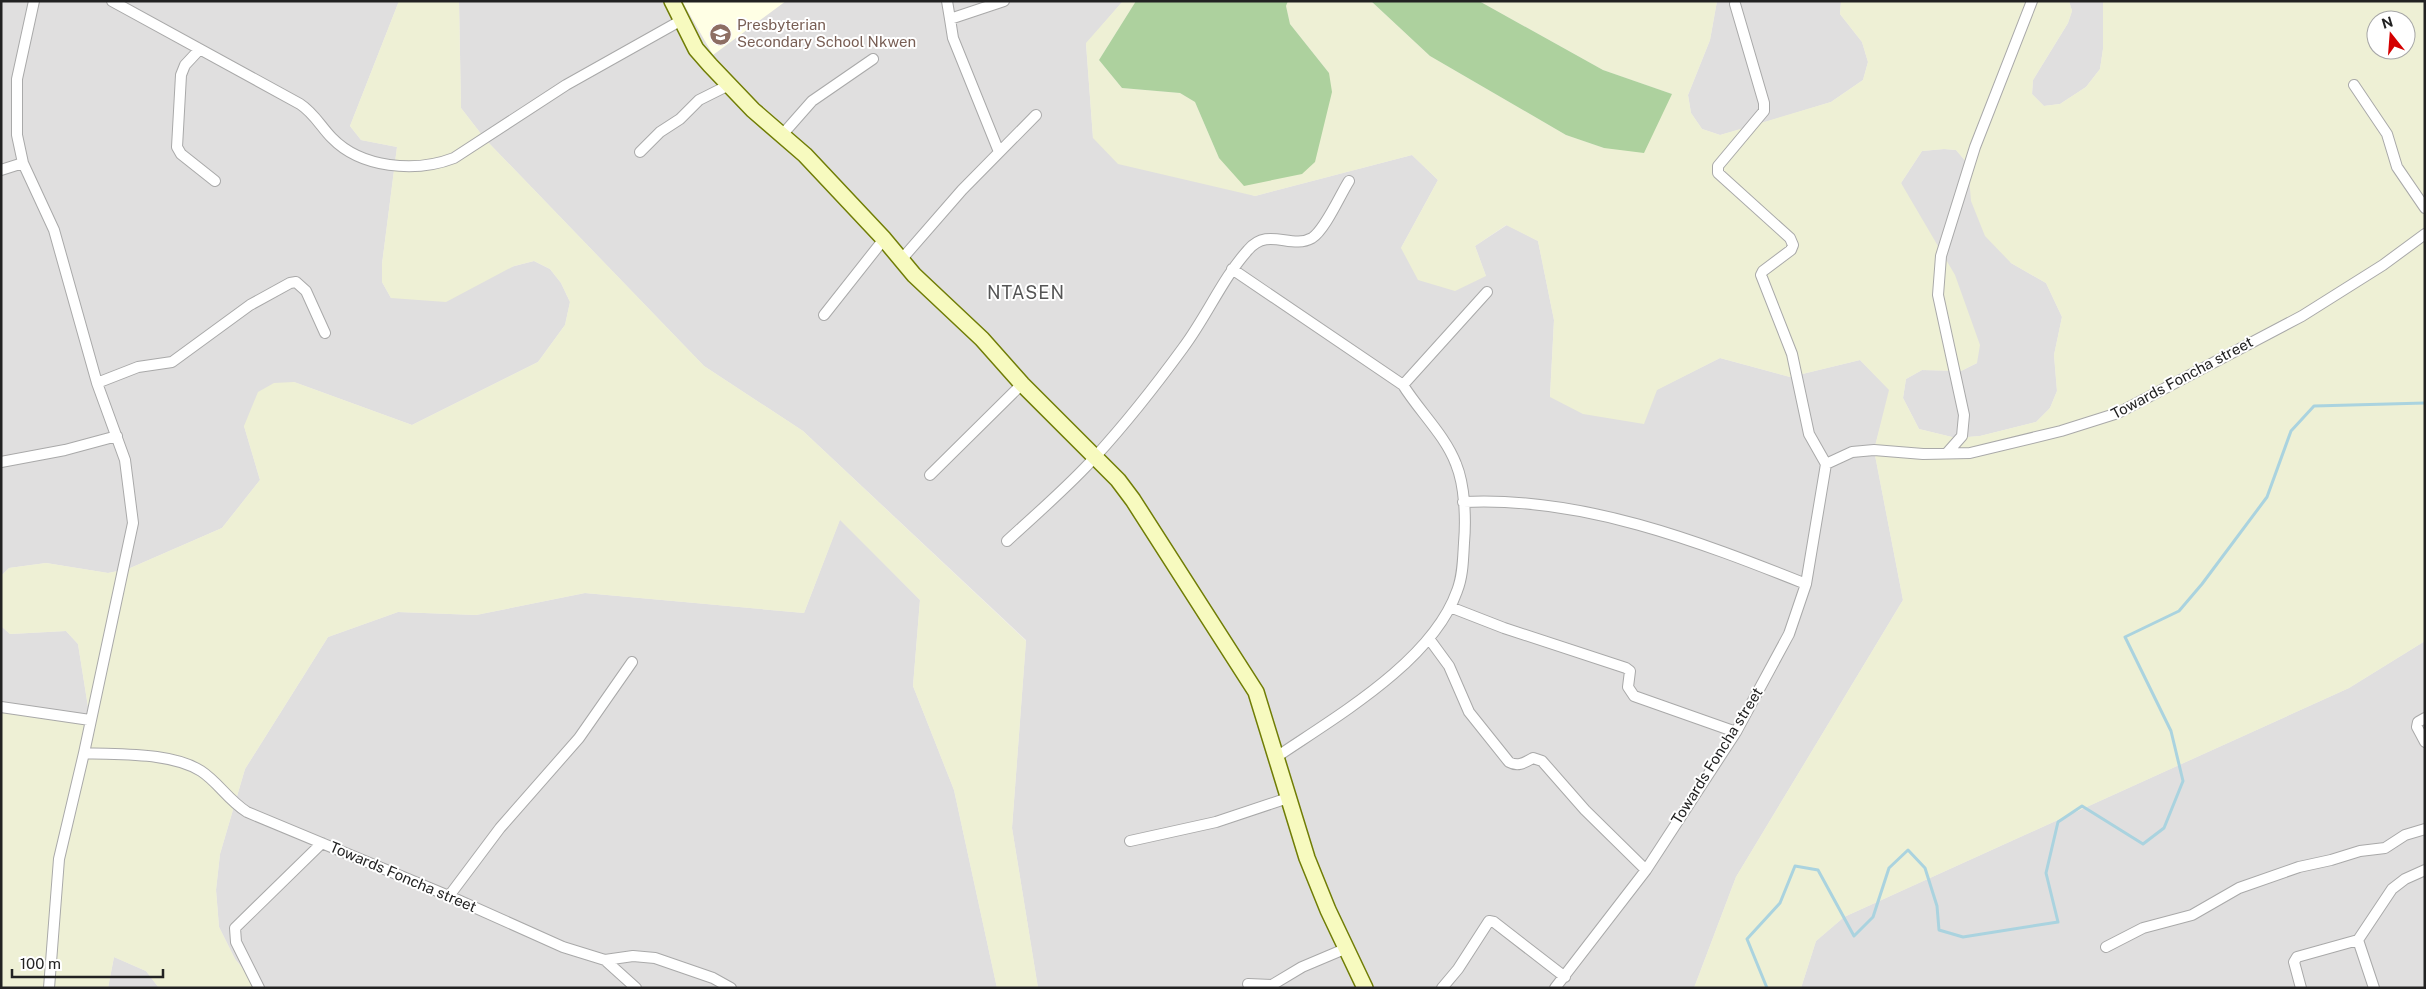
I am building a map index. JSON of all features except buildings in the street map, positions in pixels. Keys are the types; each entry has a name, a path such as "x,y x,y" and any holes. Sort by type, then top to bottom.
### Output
{"street":[{"path":"34,1 17,79 17,135 23,164 54,230 97,383 125,460 133,523 84,753 58,859 49,988"},
{"path":"112,1 309,110 331,137 354,155 369,161 408,166 442,163 454,158 566,85 680,20"},
{"path":"672,1 680,20 696,48 729,85 805,155 884,239 914,275 982,339 1022,384 1118,480 1137,506 1248,679 1262,708 1275,758 1318,888 1365,988"},
{"path":"947,1 953,38 998,152"},
{"path":"950,19 1004,1"},
{"path":"1947,453 1962,436 1964,415 1938,294 1941,256 1975,147 2032,1"},
{"path":"1735,4 1764,104 1764,111 1718,166 1718,173 1790,238 1793,245 1791,250 1763,271 1761,275 1792,354 1809,434 1826,464"},
{"path":"199,50 185,66 181,75 177,147 181,154 214,181"},
{"path":"782,135 812,101 873,59"},
{"path":"640,152 655,136 680,119 699,100 729,85"},
{"path":"2354,85 2387,134 2397,167 2425,208"},
{"path":"901,260 998,152 1036,114"},
{"path":"1,170 23,164"},
{"path":"1008,541 1094,458 1184,347 1232,269 1258,240 1268,238 1303,241 1312,238 1320,231 1349,181"},
{"name":"Towards Foncha street","path":"1555,988 1646,870 1736,732 1789,634 1806,584 1826,464 1852,452 1874,450 1923,454 1970,453 1995,449 2118,414 2302,316 2383,265 2425,234"},
{"path":"824,315 884,239"},
{"path":"1232,269 1403,385 1456,463 1466,528 1462,573 1458,591 1430,640 1362,697 1275,758"},
{"path":"97,383 138,368 172,362 250,305 290,283 296,282 306,291 325,333"},
{"path":"1403,385 1487,292"},
{"path":"930,475 1022,384"},
{"path":"1,462 65,450 117,436"},
{"path":"1463,502 1502,500 1633,522 1728,553 1806,584"},
{"path":"1450,607 1504,628 1626,668 1631,674 1628,687 1634,696 1736,732"},
{"path":"1430,640 1449,666 1469,712 1508,762 1514,765 1521,764 1533,758 1542,761 1585,810 1646,870"},
{"path":"449,896 500,828 579,738 632,662"},
{"path":"1,707 90,720"},
{"path":"2425,718 2418,722 2417,727 2425,742"},
{"name":"Towards Foncha street","path":"84,753 163,758 186,762 203,772 227,797 247,812 449,896 563,947 605,960 633,956 655,958 712,978 731,988"},
{"path":"1130,841 1216,822 1288,798"},
{"path":"2106,947 2143,928 2192,915 2239,888 2299,867 2385,848 2405,835 2425,830"},
{"path":"259,988 236,942 235,928 322,843"},
{"path":"2301,988 2294,962 2297,957 2358,940 2392,889 2405,879 2425,870"},
{"path":"1442,988 1458,969 1489,921 1494,922 1565,977"},
{"path":"2358,940 2374,988"},
{"path":"1248,984 1272,985 1302,967 1346,948"},
{"path":"605,960 636,988"}],"shaded area":[{"path":"1,1 399,1 350,126 361,140 397,147 382,264 382,282 391,298 534,261 550,269 561,283 570,302 565,325 538,362 412,425 294,382 244,426 260,480 222,528 128,569 108,573 46,563 9,568 1,576"},
{"path":"399,1 459,1 461,108 485,139 704,366 803,431 1026,641 1012,828 1038,988 997,988 954,790 913,686 920,600 840,520 804,613 585,593 476,615 398,612 328,637 245,769 220,854 216,890 219,927 235,959 259,988 159,988 146,971 114,957 108,988 1,988 1,707 90,719 78,644 66,631 10,634 1,626 1,576 9,568 46,563 108,573 128,569 222,528 260,480 244,426 258,392 274,383 294,382 412,425 538,362 565,325 570,302 561,283 550,269 534,261 514,266 446,302 391,298 382,282 382,264 397,147 361,140 350,126"},
{"path":"459,1 1123,1 1086,44 1093,138 1255,196 1412,155 1438,180 1401,248 1486,276 1475,246 1507,225 1538,241 1554,320 1550,396 1656,390 1720,358 1790,377 1860,360 1890,390 1874,450 1903,600 1736,877 1694,988 1038,988 1012,828 1026,640 803,431 704,366 485,139 461,108"},
{"name":"Presbyterian Secondary School Nkwen","path":"682,1 786,1 713,55"},
{"path":"1123,1 1136,1 1099,60 1122,88 1180,93 1195,102 1219,158 1329,73 1290,24 1286,6 1288,1 1371,1 1430,56 1566,135 1604,148 1672,94 1603,70 1479,1 1717,1 1710,40 1688,95 1691,113 1702,129 1720,135 1831,102 1863,80 1868,62 1862,42 1840,14 1841,1 2069,1 2072,11 2068,23 2033,80 2032,94 2044,106 2060,104 2086,87 2100,69 2103,49 2103,1 2425,1 2425,641 2349,688 1844,917 1816,941 1801,988 1694,988 1736,877 1903,600 1874,450 1889,390 1860,360 1790,377 1720,358 1657,390 1644,424 1583,414 1550,397 1554,320 1538,241 1506,225 1475,246 1486,276 1455,291 1418,280 1401,248 1438,180 1412,155 1255,196 1118,164 1093,138 1086,43","holes":["1956,150 1968,164 1971,201 1985,236 2011,263 2046,283 2062,317 2054,355 2057,391 2050,408 2036,422 1980,436 1956,438 1919,429 1903,398 1906,379 1922,370 1961,371 1977,363 1980,345 1955,275 1901,183 1922,151"]},
{"path":"1717,1 1841,1 1840,14 1862,42 1868,62 1863,80 1831,102 1749,127 1720,135 1702,129 1691,113 1688,95 1710,40"},
{"path":"2069,1 2103,1 2103,49 2100,69 2086,87 2060,104 2044,106 2032,94 2033,80 2068,23 2072,11"},
{"path":"1956,150 1968,164 2011,263 2046,283 2062,317 2054,355 2057,391 2050,408 2036,422 1980,436 1956,438 1919,429 1903,398 1906,379 1922,370 1961,371 1977,363 1901,183 1922,151"},
{"path":"840,519 920,600 913,686 954,790 997,988 259,988 235,959 219,927 216,890 220,854 245,769 328,637 398,612 476,615 585,593 804,613"},
{"path":"1,626 10,634 66,631 78,644 90,720 1,707"},
{"path":"2425,641 2425,988 1801,988 1816,941 1844,917 2349,688"},
{"path":"114,957 146,971 159,988 108,988"}],"green space":[{"path":"1136,1 1288,1 1286,6 1290,24 1329,73 1332,92 1315,162 1302,174 1244,186 1219,158 1195,102 1180,93 1122,88 1099,60"},
{"path":"1371,1 1479,1 1603,70 1672,94 1644,153 1604,148 1566,135 1430,56"}],"waterway":[{"path":"1767,988 1747,939 1780,903 1795,866 1818,870 1854,936 1873,917 1889,868 1908,850 1925,868 1937,906 1939,930 1963,937 2058,922 2046,873 2058,822 2082,806 2143,844 2164,828 2183,781 2171,731 2125,637 2179,611 2202,584 2267,497 2291,431 2314,406 2425,403"}],"place":[{"name":"Presbyterian Secondary School Nkwen","path":"721,34"}],"district":[{"name":"NTASEN","path":"1026,293"}]}
